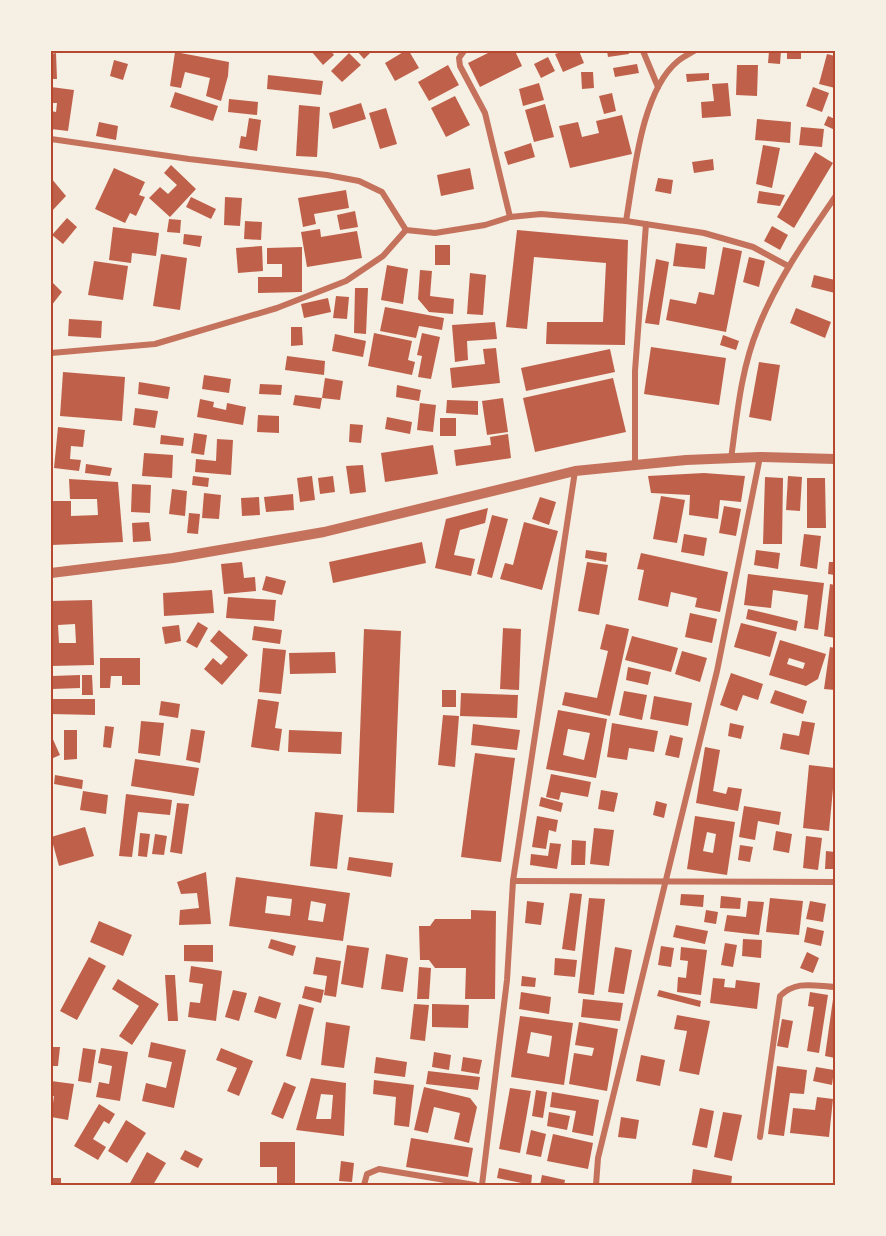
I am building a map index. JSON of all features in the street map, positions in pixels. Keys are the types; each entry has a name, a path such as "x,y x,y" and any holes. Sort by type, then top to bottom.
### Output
{"street":[{"path":"464,51 459,58 460,66 485,113 510,217"},
{"path":"643,51 658,87"},
{"path":"626,221 645,119 658,87 677,62 694,51"},
{"path":"51,139 359,181 382,192 406,230"},
{"path":"731,459 740,391 757,328 788,266 835,197"},
{"path":"406,230 435,233 485,225 510,217 541,214 626,221 704,233 753,246 788,266"},
{"path":"635,464 635,371 646,224"},
{"path":"51,353 155,344 277,308 346,281 383,256 406,230"},
{"path":"596,1185 598,1158 717,671 760,457"},
{"path":"51,573 173,558 324,532 575,471 686,460 760,457 835,459"},
{"path":"482,1185 507,980 513,881 575,471"},
{"path":"513,881 835,882"},
{"path":"760,1137 780,996 789,987 803,985 835,987"},
{"path":"364,1185 366,1174 379,1168 474,1185"}],"building":[{"path":"311,51 331,51 334,55 323,65"},
{"path":"357,51 372,51 364,59"},
{"path":"409,51 419,68 395,81 385,63"},
{"path":"492,51 515,51 522,66 480,87 468,63"},
{"path":"564,51 579,51 584,63 563,72 555,54"},
{"path":"607,51 628,51 629,54 608,57"},
{"path":"769,51 781,51 780,64 768,63"},
{"path":"787,51 801,51 801,59 787,59"},
{"path":"175,52 229,62 228,76 221,101 206,96 210,78 185,72 181,88 170,86"},
{"path":"56,53 57,79 51,79 51,54"},
{"path":"349,53 361,65 342,82 331,71"},
{"path":"827,54 835,56 835,88 819,84"},
{"path":"548,57 555,71 541,78 534,64"},
{"path":"114,60 128,64 123,80 110,76"},
{"path":"637,64 639,73 615,77 613,68"},
{"path":"448,65 459,85 429,101 418,82"},
{"path":"737,65 758,65 757,96 736,95"},
{"path":"581,72 593,72 594,88 582,89"},
{"path":"709,73 709,80 687,82 686,74"},
{"path":"268,75 323,81 321,95 267,89"},
{"path":"539,83 544,100 523,106 519,89"},
{"path":"728,83 731,116 702,118 701,102 714,101 712,84"},
{"path":"51,87 74,90 68,131 51,129 51,111 56,112 57,103 51,103"},
{"path":"813,87 829,93 822,112 806,106"},
{"path":"175,92 218,106 213,121 170,107"},
{"path":"612,93 616,111 604,114 599,96"},
{"path":"455,96 470,125 446,137 431,108"},
{"path":"229,99 258,102 257,115 228,112"},
{"path":"361,103 366,119 333,129 329,113"},
{"path":"545,104 554,137 534,142 525,110"},
{"path":"299,105 320,107 317,157 296,156"},
{"path":"386,108 397,144 380,149 369,113"},
{"path":"622,115 632,154 570,168 559,126 578,122 582,137 599,133 596,121"},
{"path":"828,116 835,119 835,130 824,125"},
{"path":"249,118 261,120 257,151 239,148 241,136 246,137"},
{"path":"757,119 791,122 790,143 755,140"},
{"path":"99,122 118,126 116,140 96,136"},
{"path":"801,127 824,129 822,147 799,145"},
{"path":"531,143 535,157 508,165 504,152"},
{"path":"763,145 780,148 772,188 756,184"},
{"path":"815,152 833,163 794,228 777,217"},
{"path":"713,159 714,170 694,173 692,162"},
{"path":"171,165 196,189 170,217 149,198 160,187 168,194 177,185 164,173"},
{"path":"114,168 145,182 139,195 145,197 136,216 130,213 125,223 95,209"},
{"path":"470,168 474,189 441,196 437,175"},
{"path":"51,178 66,196 51,212"},
{"path":"658,178 673,180 671,194 655,191"},
{"path":"346,190 349,208 314,214 316,224 303,227 298,198"},
{"path":"759,191 785,195 780,206 757,203"},
{"path":"191,197 216,209 211,219 186,207"},
{"path":"225,197 242,198 240,226 224,225"},
{"path":"355,211 358,227 340,230 337,215"},
{"path":"67,218 77,227 63,244 52,235"},
{"path":"169,219 181,220 180,233 167,232"},
{"path":"245,221 262,222 261,240 244,239"},
{"path":"772,226 788,235 780,250 764,241"},
{"path":"113,227 159,233 156,256 132,253 131,263 109,260"},
{"path":"320,229 321,237 357,231 362,258 307,267 301,232"},
{"path":"517,230 628,240 625,345 546,344 547,322 603,322 606,263 534,257 527,329 506,327"},
{"path":"184,234 202,236 200,247 183,244"},
{"path":"676,243 707,247 705,269 673,266"},
{"path":"435,245 450,245 450,265 435,265"},
{"path":"262,246 263,271 238,273 236,248"},
{"path":"302,247 302,292 258,293 258,277 282,277 282,264 267,264 267,248"},
{"path":"723,247 742,251 726,332 666,320 670,299 696,304 699,292 714,295"},
{"path":"161,254 187,258 180,310 153,306"},
{"path":"749,257 765,261 759,287 743,282"},
{"path":"656,259 669,262 659,325 645,323"},
{"path":"94,261 128,266 123,300 88,295"},
{"path":"387,265 408,269 403,304 381,300"},
{"path":"420,270 432,271 430,296 454,299 453,314 429,312 418,299"},
{"path":"470,273 486,275 483,315 467,314"},
{"path":"814,275 835,280 835,293 811,287"},
{"path":"51,281 62,292 51,306"},
{"path":"355,288 368,288 366,334 354,333"},
{"path":"336,296 349,297 347,319 333,318"},
{"path":"328,298 331,312 304,318 301,304"},
{"path":"385,307 444,318 442,330 419,326 416,338 380,331"},
{"path":"796,308 831,322 825,338 790,323"},
{"path":"69,319 102,321 101,338 68,336"},
{"path":"495,322 497,339 467,341 468,360 455,362 452,325"},
{"path":"291,327 302,327 303,345 291,346"},
{"path":"374,333 412,341 408,360 415,362 412,375 368,366"},
{"path":"422,333 440,337 431,379 418,377 422,356 417,355"},
{"path":"335,334 366,341 363,357 332,351"},
{"path":"723,335 739,341 736,350 720,345"},
{"path":"651,347 726,358 719,405 644,394"},
{"path":"496,348 500,383 452,388 450,368 485,364 483,349"},
{"path":"610,349 615,372 526,391 521,368"},
{"path":"287,356 325,361 324,375 285,370"},
{"path":"759,362 780,365 771,421 749,417"},
{"path":"63,372 125,377 122,421 60,416"},
{"path":"204,375 231,379 229,393 202,389"},
{"path":"325,378 343,381 340,400 322,398"},
{"path":"613,378 626,432 535,452 523,398"},
{"path":"139,382 170,387 168,399 138,394"},
{"path":"260,384 282,385 281,395 259,394"},
{"path":"397,385 421,390 419,401 396,397"},
{"path":"295,395 322,398 320,409 293,405"},
{"path":"503,398 508,432 487,435 482,401"},
{"path":"200,399 214,402 213,407 226,410 227,403 246,407 243,425 197,417"},
{"path":"447,400 478,401 478,415 446,413"},
{"path":"420,403 436,405 433,432 417,430"},
{"path":"135,408 158,411 155,428 133,425"},
{"path":"258,415 279,416 279,433 257,432"},
{"path":"387,417 412,422 410,434 385,429"},
{"path":"440,418 456,418 456,436 440,436"},
{"path":"350,424 363,425 361,443 349,442"},
{"path":"58,427 85,430 83,447 71,446 70,459 81,460 79,471 54,468"},
{"path":"194,433 207,435 204,455 191,453"},
{"path":"508,434 511,458 456,466 454,450 491,445 490,437"},
{"path":"161,435 184,438 183,446 160,444"},
{"path":"217,439 233,440 231,475 195,472 196,459 216,461"},
{"path":"433,445 438,474 385,482 381,453"},
{"path":"144,453 173,455 172,478 142,476"},
{"path":"86,464 112,468 110,476 85,473"},
{"path":"363,465 366,492 350,494 346,466"},
{"path":"704,473 745,476 741,502 720,500 718,519 689,515 690,495 651,493 648,476"},
{"path":"193,476 209,478 208,487 192,485"},
{"path":"312,476 315,500 300,502 297,478"},
{"path":"333,476 335,492 320,494 318,478"},
{"path":"788,476 802,477 800,511 786,510"},
{"path":"765,477 783,478 782,544 763,544"},
{"path":"807,478 825,478 826,528 807,528"},
{"path":"69,479 118,482 123,542 52,545 51,501 71,501 71,516 98,515 97,499 70,499"},
{"path":"132,484 151,485 150,513 131,512"},
{"path":"172,489 187,491 185,516 169,514"},
{"path":"204,493 221,495 219,519 202,518"},
{"path":"293,494 294,510 266,512 264,497"},
{"path":"661,496 685,500 677,543 653,539"},
{"path":"259,497 260,515 242,516 241,498"},
{"path":"540,497 556,502 549,525 532,519"},
{"path":"724,506 741,509 736,536 719,533"},
{"path":"488,508 485,523 460,530 454,555 475,559 471,576 435,568 446,519"},
{"path":"189,513 200,514 198,534 187,533"},
{"path":"492,515 508,519 492,578 477,574"},
{"path":"149,522 151,541 133,542 132,523"},
{"path":"524,522 558,531 542,590 500,579 505,563 513,565"},
{"path":"684,534 707,538 704,556 681,552"},
{"path":"804,534 821,536 817,569 800,566"},
{"path":"422,542 426,563 333,583 329,562"},
{"path":"586,550 607,553 606,562 585,558"},
{"path":"756,550 780,553 778,569 754,565"},
{"path":"641,553 728,572 720,612 695,607 697,598 671,592 668,607 638,600 644,570 637,569"},
{"path":"242,562 244,578 255,577 256,591 224,594 221,564"},
{"path":"587,562 608,565 599,615 578,611"},
{"path":"829,562 835,562 835,575 828,574"},
{"path":"748,574 824,583 818,630 804,628 808,595 773,590 771,608 744,605"},
{"path":"266,576 286,581 282,595 262,590"},
{"path":"830,584 835,585 835,638 824,636"},
{"path":"212,590 214,613 164,616 163,593"},
{"path":"228,597 276,600 274,621 226,618"},
{"path":"92,600 94,665 51,666 51,601","holes":["75,624 76,643 59,643 58,625"]},
{"path":"748,609 798,621 796,631 746,619"},
{"path":"690,613 717,619 712,643 685,637"},
{"path":"198,622 208,628 197,648 186,642"},
{"path":"741,623 777,632 770,657 734,647"},
{"path":"606,624 629,629 610,716 562,705 565,692 597,698 608,651 600,649"},
{"path":"179,625 181,641 165,644 162,627"},
{"path":"254,626 282,630 280,644 252,640"},
{"path":"503,628 521,629 519,690 500,689"},
{"path":"364,629 401,631 394,813 357,812"},
{"path":"219,630 248,655 222,685 204,669 213,658 221,665 228,657 210,641"},
{"path":"632,636 678,648 671,672 625,660"},
{"path":"780,640 826,654 818,679 806,686 769,675","holes":["789,658 805,663 803,669 787,664"]},
{"path":"830,647 835,648 835,690 824,689"},
{"path":"263,648 286,650 281,694 259,692"},
{"path":"682,651 707,658 700,682 675,674"},
{"path":"335,652 336,673 290,674 289,653"},
{"path":"100,658 140,658 140,685 122,685 122,676 111,676 110,688 100,688"},
{"path":"628,667 651,672 648,685 626,680"},
{"path":"731,673 763,684 758,700 743,695 737,711 720,705"},
{"path":"80,675 80,688 52,689 52,676"},
{"path":"82,675 92,675 93,695 82,695"},
{"path":"442,690 456,690 456,707 442,707"},
{"path":"775,690 807,701 803,714 770,703"},
{"path":"624,691 647,695 642,720 619,715"},
{"path":"461,693 518,695 517,718 460,716"},
{"path":"654,696 692,703 688,726 650,719"},
{"path":"51,699 95,699 95,715 51,714"},
{"path":"258,699 279,702 275,728 282,729 279,751 251,747"},
{"path":"161,701 180,704 178,718 159,715"},
{"path":"558,710 607,719 596,778 546,769","holes":["568,729 590,733 584,760 563,755"]},
{"path":"443,715 459,716 455,767 438,765"},
{"path":"141,721 164,723 160,756 138,753"},
{"path":"802,721 815,723 809,755 780,749 783,733 799,736"},
{"path":"612,723 658,731 654,752 629,748 627,760 607,757"},
{"path":"730,723 744,726 741,739 728,736"},
{"path":"473,724 520,730 517,750 471,745"},
{"path":"105,726 114,727 111,748 103,747"},
{"path":"191,729 205,731 200,763 186,760"},
{"path":"64,730 77,730 77,759 64,760"},
{"path":"289,730 342,732 341,754 288,752"},
{"path":"51,735 60,755 51,759"},
{"path":"670,735 683,738 679,758 665,755"},
{"path":"705,747 720,750 713,791 726,794 728,787 742,789 738,811 696,803"},
{"path":"475,753 515,758 501,862 461,857"},
{"path":"135,759 199,768 194,796 131,786"},
{"path":"809,765 835,768 829,831 803,828"},
{"path":"551,774 591,782 588,797 561,792 559,800 546,797"},
{"path":"55,775 83,780 82,789 54,784"},
{"path":"601,790 618,793 614,812 598,809"},
{"path":"83,791 108,795 106,814 80,810"},
{"path":"126,794 172,800 170,815 138,812 132,857 119,856"},
{"path":"541,797 563,803 561,812 539,806"},
{"path":"656,801 667,804 664,818 653,815"},
{"path":"177,803 189,804 182,854 170,852"},
{"path":"744,806 781,812 779,825 758,821 755,840 739,837"},
{"path":"315,812 343,815 337,869 310,866"},
{"path":"537,816 558,820 556,832 549,830 546,849 532,847"},
{"path":"695,816 735,822 727,875 687,869","holes":["707,832 716,834 713,853 703,851"]},
{"path":"85,827 94,856 59,866 51,837"},
{"path":"594,828 614,830 609,866 590,864"},
{"path":"776,831 792,834 789,853 773,850"},
{"path":"140,833 150,834 147,857 138,856"},
{"path":"155,834 167,836 164,855 152,854"},
{"path":"806,836 822,838 818,870 803,868"},
{"path":"572,840 586,841 585,865 571,865"},
{"path":"550,843 561,844 557,869 530,865 531,854 548,856"},
{"path":"740,845 753,847 750,862 738,860"},
{"path":"826,851 835,852 835,869 825,869"},
{"path":"349,857 393,863 391,877 347,870"},
{"path":"206,872 211,924 179,925 180,910 199,908 197,893 181,894 177,882"},
{"path":"236,877 350,893 343,941 229,926","holes":["267,896 292,899 290,916 265,913","311,901 326,904 323,922 308,920"]},
{"path":"570,893 582,894 575,951 562,949"},
{"path":"681,894 704,895 703,907 680,905"},
{"path":"721,896 741,898 740,909 720,908"},
{"path":"589,898 605,899 594,995 578,993"},
{"path":"770,898 803,901 799,935 766,932"},
{"path":"527,901 544,903 541,925 525,923"},
{"path":"748,901 764,902 759,935 724,931 727,915 746,917"},
{"path":"810,901 826,904 823,922 806,919"},
{"path":"471,910 496,911 495,999 465,999 466,968 435,968 429,960 420,960 419,926 430,926 435,919 471,919"},
{"path":"706,910 718,912 716,924 704,922"},
{"path":"99,921 132,935 123,956 90,942"},
{"path":"676,925 708,931 705,944 673,937"},
{"path":"807,927 824,931 821,946 804,942"},
{"path":"271,939 296,946 293,956 268,948"},
{"path":"743,939 762,940 761,958 742,956"},
{"path":"725,943 737,945 733,967 721,965"},
{"path":"184,945 213,945 213,962 184,961"},
{"path":"347,945 369,948 363,988 341,984"},
{"path":"661,946 674,948 671,967 658,965"},
{"path":"615,947 632,950 624,994 608,992"},
{"path":"681,947 707,950 701,995 677,992 678,977 686,978 688,961 680,960"},
{"path":"807,952 819,958 813,973 800,968"},
{"path":"386,954 408,958 403,992 381,989"},
{"path":"89,957 106,966 77,1020 60,1011"},
{"path":"316,957 341,961 336,997 324,995 327,976 313,974"},
{"path":"555,958 577,960 575,977 554,975"},
{"path":"191,966 222,971 216,1021 188,1017 190,1002 200,1003 203,984 189,982"},
{"path":"419,967 431,968 429,999 417,999"},
{"path":"165,975 175,975 178,1021 168,1021"},
{"path":"522,976 536,978 535,987 521,986"},
{"path":"713,978 725,979 724,987 735,988 736,980 760,983 757,1009 710,1003"},
{"path":"118,979 159,1004 132,1045 119,1036 139,1006 112,989"},
{"path":"305,986 324,990 321,1003 302,998"},
{"path":"233,990 247,993 239,1021 225,1017"},
{"path":"659,990 701,1001 700,1007 657,996"},
{"path":"521,992 551,997 549,1014 519,1009"},
{"path":"810,992 828,995 819,1053 807,1051 814,1007 808,1006"},
{"path":"835,992 835,1058 825,1056"},
{"path":"259,996 281,1003 276,1019 254,1012"},
{"path":"583,999 623,1003 620,1021 581,1017"},
{"path":"299,1004 314,1008 301,1060 286,1056"},
{"path":"414,1004 429,1005 425,1041 410,1039"},
{"path":"432,1004 469,1005 468,1028 432,1027"},
{"path":"677,1015 710,1021 699,1075 679,1071 687,1031 674,1029"},
{"path":"520,1016 573,1023 564,1085 511,1077","holes":["531,1032 552,1036 549,1057 527,1053"]},
{"path":"782,1019 793,1021 788,1048 777,1046"},
{"path":"326,1022 350,1026 344,1068 321,1065"},
{"path":"579,1022 618,1029 607,1091 569,1084 574,1053 592,1056 594,1048 575,1045"},
{"path":"151,1042 186,1050 174,1108 142,1101 146,1083 166,1088 172,1062 148,1057"},
{"path":"51,1047 60,1047 58,1066 51,1066"},
{"path":"83,1048 96,1050 91,1083 78,1081"},
{"path":"101,1048 128,1052 120,1101 96,1097 99,1082 109,1084 112,1066 98,1063"},
{"path":"221,1048 253,1061 239,1096 227,1091 237,1068 216,1060"},
{"path":"434,1052 451,1055 449,1070 432,1067"},
{"path":"641,1055 665,1060 660,1086 636,1081"},
{"path":"376,1057 407,1062 405,1077 374,1073"},
{"path":"463,1057 482,1060 479,1074 461,1071"},
{"path":"777,1066 807,1070 804,1094 790,1093 784,1136 768,1134"},
{"path":"816,1067 834,1070 832,1085 813,1081"},
{"path":"428,1071 480,1077 478,1090 426,1084"},
{"path":"311,1078 346,1083 344,1136 296,1130","holes":["321,1094 333,1095 331,1119 316,1119"]},
{"path":"374,1080 414,1085 409,1127 394,1125 396,1097 373,1094"},
{"path":"51,1081 74,1084 68,1120 51,1117 54,1096 51,1096"},
{"path":"284,1082 296,1087 283,1119 271,1114"},
{"path":"424,1087 470,1098 477,1107 469,1143 454,1139 460,1113 434,1107 428,1133 414,1130"},
{"path":"510,1088 531,1091 520,1153 499,1149"},
{"path":"536,1090 547,1092 543,1118 532,1116"},
{"path":"552,1092 599,1100 593,1136 572,1132 576,1111 550,1107"},
{"path":"817,1097 833,1099 829,1137 790,1133 793,1108 815,1110"},
{"path":"99,1104 115,1114 109,1124 104,1121 93,1139 106,1147 98,1160 74,1146"},
{"path":"700,1108 714,1111 707,1148 692,1145"},
{"path":"549,1112 570,1116 567,1130 547,1126"},
{"path":"723,1112 742,1115 732,1161 714,1157"},
{"path":"621,1117 639,1120 636,1139 618,1137"},
{"path":"126,1120 146,1133 127,1163 108,1151"},
{"path":"531,1130 546,1134 541,1157 526,1154"},
{"path":"553,1134 593,1143 588,1169 547,1161"},
{"path":"411,1138 473,1148 468,1177 406,1167"},
{"path":"260,1142 295,1142 295,1185 277,1185 277,1167 260,1167"},
{"path":"185,1150 203,1159 198,1168 180,1159"},
{"path":"147,1152 166,1163 153,1185 129,1185"},
{"path":"341,1161 354,1163 352,1182 339,1181"},
{"path":"499,1168 532,1175 531,1185 497,1178"},
{"path":"693,1169 732,1176 731,1185 691,1185"},
{"path":"542,1175 565,1180 564,1185 540,1185"},
{"path":"51,1178 61,1178 61,1185 51,1185"}]}
